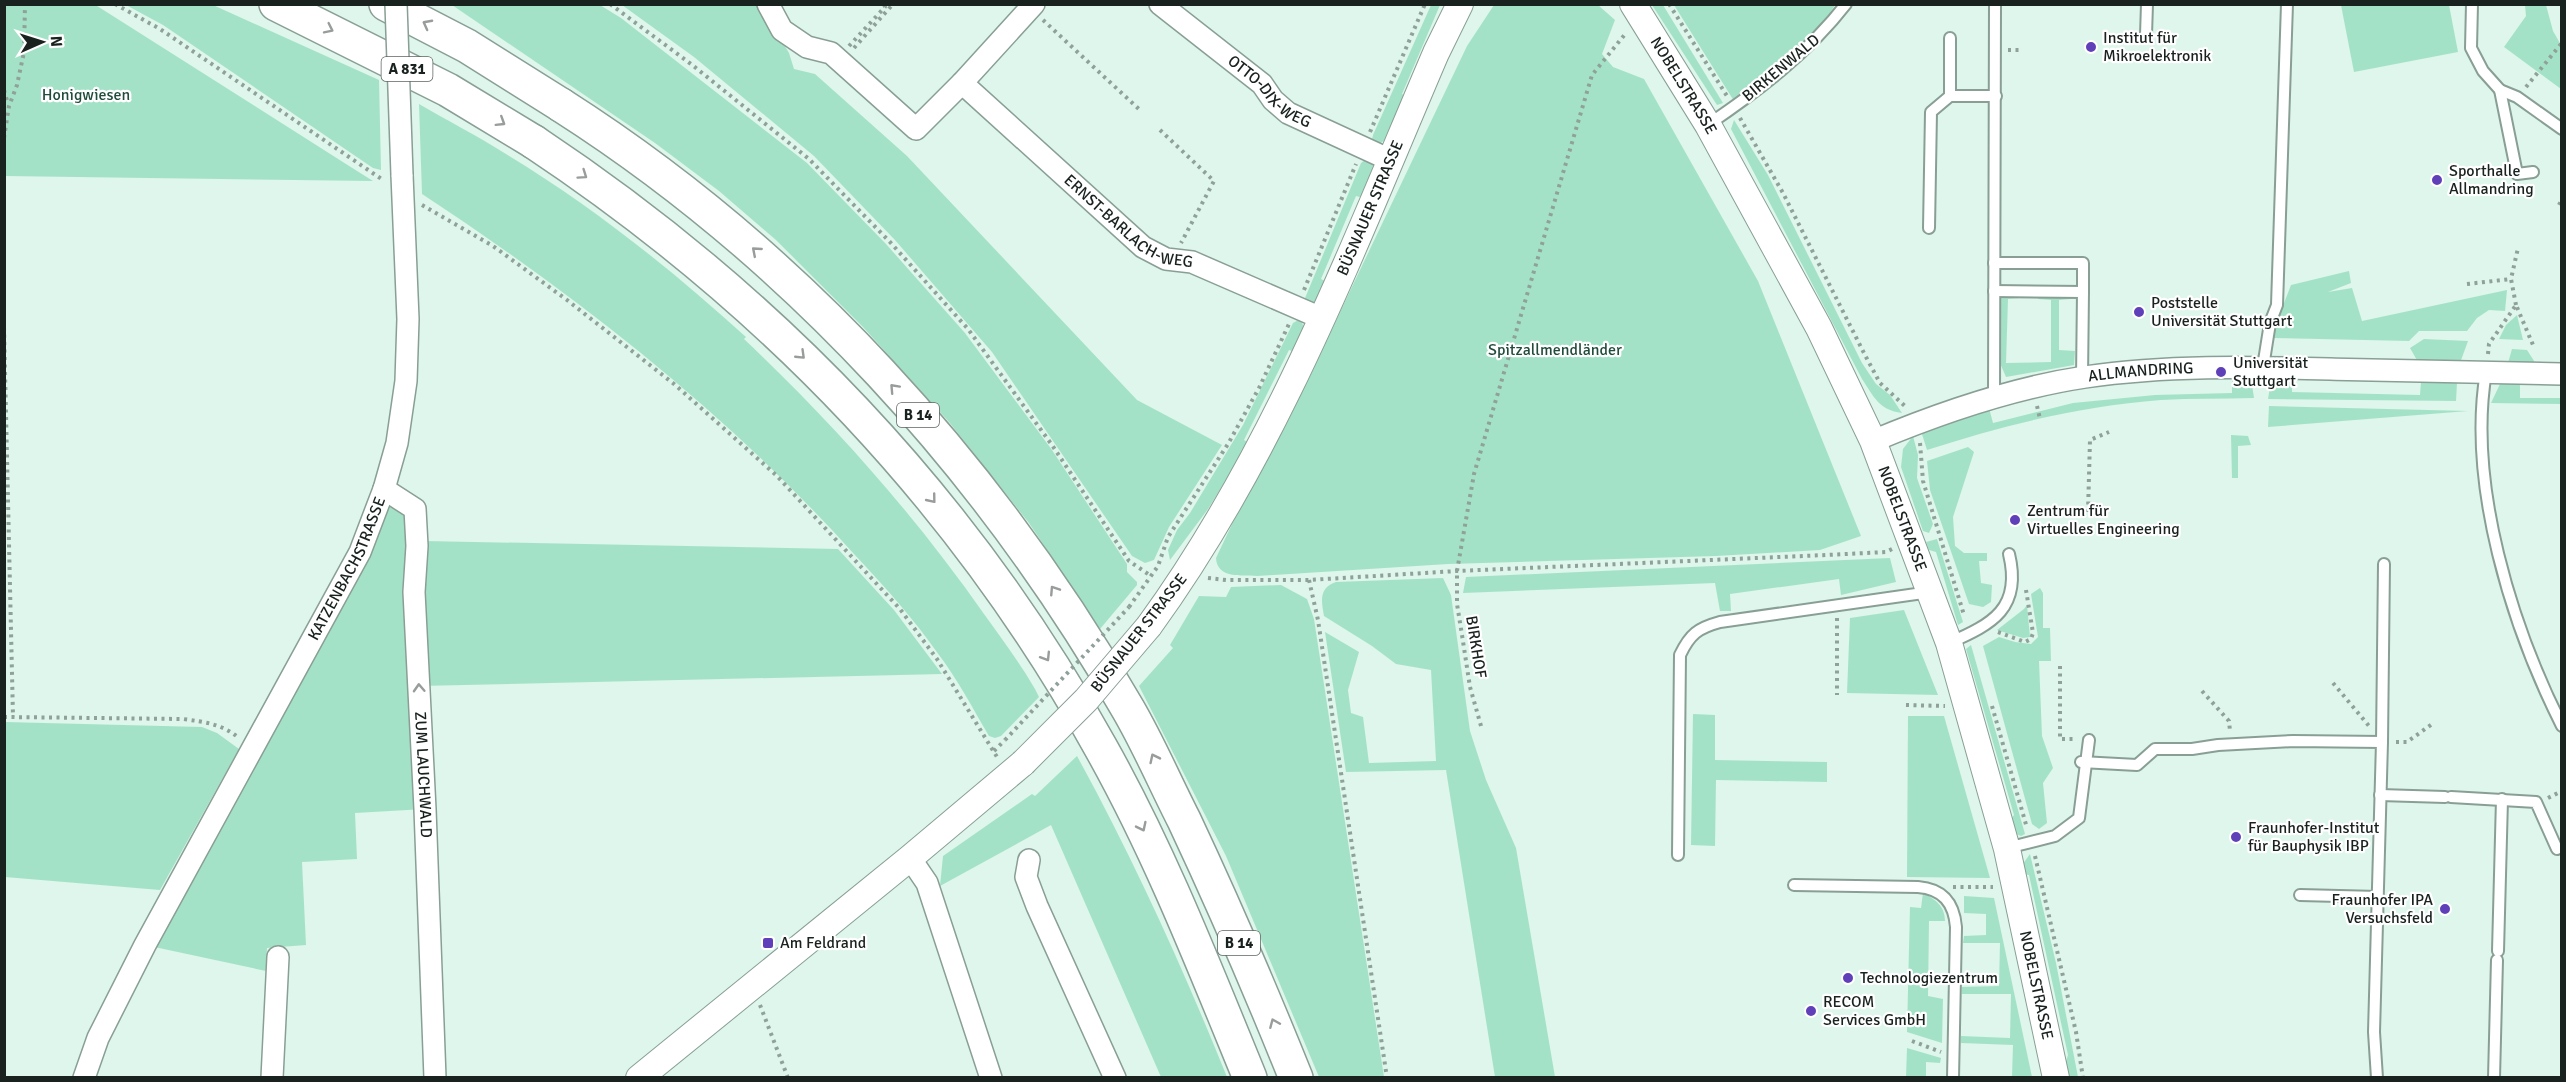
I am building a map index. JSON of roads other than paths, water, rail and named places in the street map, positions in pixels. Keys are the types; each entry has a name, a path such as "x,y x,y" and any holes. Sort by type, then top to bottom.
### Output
{"highway":[{"name":"A 831","path":"276,4 448,90 534,142"},
{"name":"B 14","path":"386,4 467,46 602,131 681,189 762,256 913,409 996,510 1051,585 1128,710 1153,756 1210,875 1296,1077"},
{"name":"B 14","path":"534,142 620,201 742,300 853,408 955,528 1015,610 1111,766 1180,911 1250,1077"}],"street":[{"name":"KATZENBACHSTRASSE","path":"84,1077 98,1038 145,945 360,552 384,489 397,443 406,381 408,319 396,4"},
{"path":"768,4 782,30 807,47 836,58 916,129 962,83 1032,6"},
{"name":"OTTO-DIX-WEG","path":"1160,4 1262,84 1273,100 1288,113 1390,160"},
{"name":"BÜSNAUER STRASSE","path":"639,1077 910,858 1023,763 1086,700 1149,626 1187,574 1226,508 1289,391 1436,53 1460,4"},
{"name":"NOBELSTRASSE","path":"1633,4 1708,124 1819,328 1873,441 1949,643 2007,849 2056,1077"},
{"name":"ERNST-BARLACH-WEG","path":"962,83 1143,247 1166,259 1192,262 1322,318"},
{"name":"ALLMANDRING","path":"1873,441 1914,424 1994,397 2082,378 2145,370 2263,367 2562,374"},
{"name":"ZUM LAUCHWALD","path":"384,489 415,509 417,546 414,592 435,1077"},
{"path":"910,858 927,883 991,1077"},
{"path":"1029,860 1026,877 1037,906 1115,1077"},
{"path":"272,1077 278,957"}],"lane":[{"name":"BIRKENWALD","path":"1708,124 1764,85 1826,31 1846,4"},
{"path":"1994,397 1995,4"},
{"path":"2146,4 2146,35"},
{"path":"2263,367 2270,323 2277,305 2287,4"},
{"path":"2472,4 2471,48 2483,71 2500,90 2517,97 2562,129"},
{"path":"1950,38 1950,96"},
{"path":"2500,90 2517,174 2533,172"},
{"path":"1929,228 1931,112 1950,96 1996,96"},
{"path":"1994,263 2083,263 2082,378"},
{"path":"1994,291 2083,292"},
{"path":"2486,372 2480,406 2482,455 2494,533 2507,589 2530,660 2562,726"},
{"path":"1949,643 1981,629 1998,617 2010,596 2013,572 2009,555"},
{"path":"2377,1077 2374,1032 2382,742 2384,564"},
{"path":"1678,855 1680,655 1688,637 1705,626 1720,622 1930,592"},
{"path":"2007,849 2055,836 2079,818 2084,762 2089,740"},
{"path":"2084,762 2137,765 2155,749 2192,749 2232,744 2382,742"},
{"path":"2380,795 2536,802 2558,849"},
{"path":"2494,1077 2502,799"},
{"path":"1794,885 1931,888 1947,897 1955,912 1956,927 1953,1077"},
{"path":"2300,895 2378,897"}],"place":[{"name":"Institut für Mikroelektronik","path":"2091,47"},
{"name":"Sporthalle Allmandring","path":"2437,180"},
{"name":"Poststelle Universität Stuttgart","path":"2139,312"},
{"name":"Universität Stuttgart","path":"2221,372"},
{"name":"Zentrum für Virtuelles Engineering","path":"2015,520"},
{"name":"Fraunhofer-Institut für Bauphysik IBP","path":"2236,837"},
{"name":"Fraunhofer IPA Versuchsfeld","path":"2445,909"},
{"name":"Am Feldrand","path":"768,943"},
{"name":"Technologiezentrum","path":"1848,978"},
{"name":"RECOM Services GmbH","path":"1811,1011"}],"park label":[{"name":"Honigwiesen","path":"86,95"},
{"name":"Spitzallmendländer","path":"1555,350"}]}
